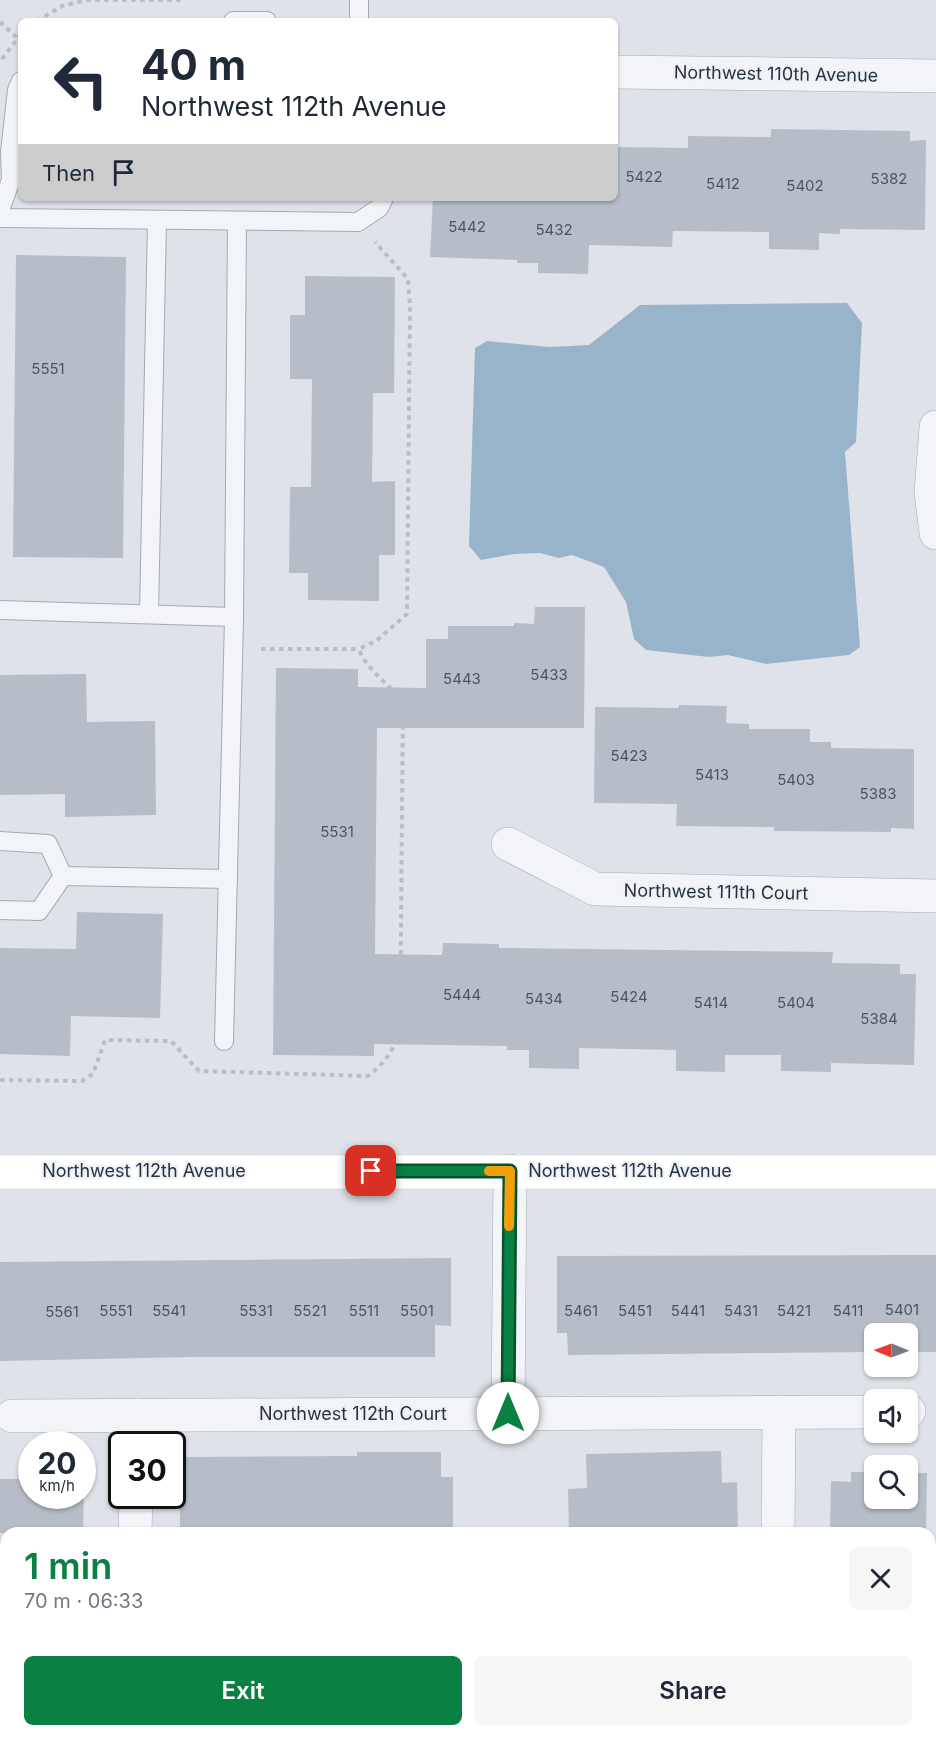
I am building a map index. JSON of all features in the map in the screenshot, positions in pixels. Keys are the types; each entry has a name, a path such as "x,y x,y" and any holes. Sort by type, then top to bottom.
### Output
{"street":[{"name":"Northwest 110th Avenue","path":"618,72 936,76"},
{"path":"936,427 931,492 936,533"},
{"name":"Northwest 111th Court","path":"508,844 595,889 936,896"},
{"path":"508,1413 510,1171"},
{"name":"Northwest 112th Avenue","path":"0,1172 936,1172"},
{"path":"778,1527 779,1412"},
{"name":"Northwest 112th Court","path":"12,1416 137,1430 508,1413 864,1412"},
{"path":"135,1527 136,1509"}],"lane":[{"path":"359,0 359,18"},
{"path":"0,210 11,180 12,131 18,88"},
{"path":"0,218 358,222 379,208 382,201"},
{"path":"149,614 157,219"},
{"path":"224,1041 234,617 237,221"},
{"path":"0,610 234,617"},
{"path":"0,841 48,844 63,876"},
{"path":"63,876 228,879"},
{"path":"0,910 39,911 63,876"}],"path":[{"path":"42,18 62,6 86,0 183,0"},
{"path":"0,22 16,37 0,65"},
{"path":"233,649 359,649 383,635 407,614 410,306 408,279 358,222"},
{"path":"0,1080 82,1081 93,1074 105,1040 171,1041 199,1071 368,1076 382,1066 394,1049 400,1032 403,702 390,685 362,661 359,649"}],"water":[{"path":"847,303 862,323 856,442 845,452 860,647 849,655 766,664 728,655 709,657 646,650 634,639 626,602 604,567 572,555 559,558 540,553 514,554 481,560 469,546 475,348 487,341 549,347 589,345 640,305"}],"building":[{"path":"771,129 910,131 910,141 926,140 925,230 840,229 840,234 819,233 819,250 769,249 769,232 673,231 672,247 589,245 588,274 538,273 538,263 517,263 517,260 430,257 433,201 618,201 618,147 688,148 688,136 771,137"},
{"path":"16,255 126,257 123,558 13,557"},
{"path":"305,276 395,277 394,393 373,393 372,482 395,481 395,555 379,555 379,601 308,600 308,573 289,573 290,487 311,487 312,379 290,379 290,315 305,315"},
{"path":"535,607 585,607 584,728 377,728 375,954 442,955 443,943 499,944 499,948 833,952 832,963 900,964 900,974 916,974 914,1065 831,1063 831,1072 781,1071 781,1055 725,1055 725,1072 676,1071 676,1050 579,1048 579,1069 529,1068 529,1050 507,1050 507,1046 374,1044 374,1056 273,1055 276,668 358,669 358,687 426,688 426,639 448,639 448,626 534,624"},
{"path":"86,674 87,722 155,721 156,815 65,817 65,794 0,795 0,675"},
{"path":"679,705 727,706 726,723 749,724 749,729 810,729 810,742 831,742 831,748 914,749 914,829 891,828 891,832 774,831 774,827 676,826 677,804 594,803 595,707 679,708"},
{"path":"77,912 163,914 160,1018 71,1016 70,1056 0,1054 0,948 76,949"},
{"path":"936,1255 936,1352 918,1352 918,1323 864,1323 864,1352 568,1355 567,1333 557,1333 557,1256"},
{"path":"451,1258 451,1326 435,1325 435,1357 191,1357 0,1361 0,1262"},
{"path":"721,1451 722,1483 737,1482 738,1527 569,1527 568,1489 587,1488 586,1454"},
{"path":"357,1452 441,1452 441,1477 453,1477 453,1527 180,1527 180,1509 186,1509 186,1457 357,1456"},
{"path":"851,1472 864,1472 864,1509 918,1509 918,1473 927,1473 926,1527 830,1527 831,1481 851,1482"},
{"path":"0,1479 18,1479 18,1509 84,1509 83,1527 0,1527"}],"slow traffic":[{"path":"489,1171 510,1171 509,1226"}],"route":[{"path":"371,1171 510,1171 508,1413"}]}
